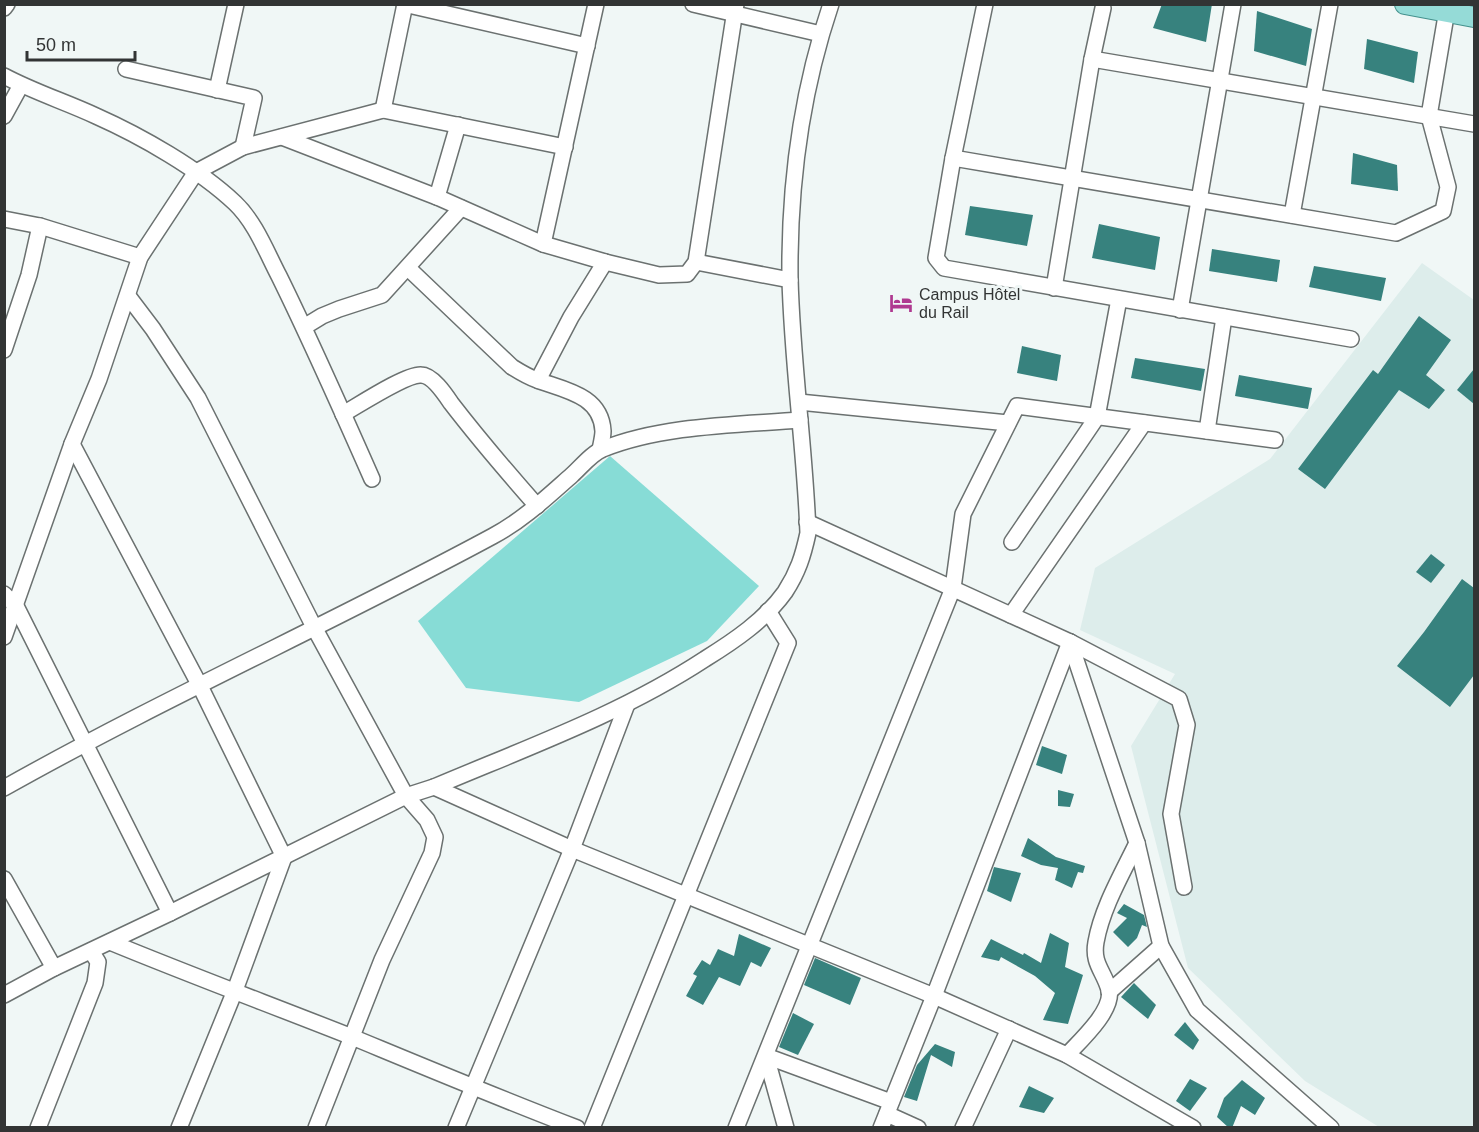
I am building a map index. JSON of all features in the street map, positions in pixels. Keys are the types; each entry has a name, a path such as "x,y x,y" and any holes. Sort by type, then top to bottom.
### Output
{"main road":[{"path":"1405,4 1447,8 1474,17"}],"street":[{"path":"217,90 236,4"},
{"path":"543,244 596,4"},
{"path":"693,4 735,9 821,34"},
{"path":"4,995 54,968 170,914 406,796 434,787 627,704 683,674 734,641 768,611 784,593 802,562 808,533 790,280 791,215 796,149 821,34 831,4"},
{"path":"985,4 953,158 936,258 944,268 1351,339"},
{"path":"1054,288 1092,59 1104,6 1087,4"},
{"path":"1180,310 1233,4"},
{"path":"1292,215 1330,4"},
{"path":"383,110 405,5 587,46"},
{"path":"953,158 1396,233 1443,211 1448,187 1429,116 1447,8"},
{"path":"282,137 437,197 543,244 605,262 659,274 687,274 696,262 735,9"},
{"path":"1092,59 1474,124"},
{"path":"126,69 254,98 243,147"},
{"path":"4,76 113,124 196,172 236,204 251,222 304,327 372,479"},
{"path":"4,116 21,85"},
{"path":"4,637 72,444 99,379 140,257 196,172 243,147 383,110 565,147"},
{"path":"437,197 458,125"},
{"path":"304,327 339,309 382,295 461,208"},
{"path":"4,219 40,226 140,257"},
{"path":"4,350 21,301 40,226"},
{"path":"537,380 571,317 605,262"},
{"path":"696,262 790,280"},
{"path":"408,268 512,367 589,401 599,416 603,431 600,450"},
{"path":"128,296 153,329 198,398 315,629 406,796 427,820 435,837 432,853 382,960 316,1128"},
{"path":"1012,542 1097,417 1119,299"},
{"path":"4,301 21,301"},
{"path":"1207,431 1224,317"},
{"path":"343,414 402,381 419,374 427,376 445,395 495,460 537,506"},
{"path":"799,402 1008,423"},
{"path":"736,1128 953,588 963,514 1017,406 1275,440"},
{"path":"4,788 85,743 315,629 494,536 537,506 600,450 636,438 707,427 800,420"},
{"path":"1011,615 1144,423"},
{"path":"72,444 200,686 284,857 234,993 179,1128"},
{"path":"807,522 1070,642 1179,699 1187,726 1171,814 1184,887"},
{"path":"4,594 16,606 170,914"},
{"path":"592,1128 788,644 768,611"},
{"path":"1070,642 1137,843 1161,946 1197,1010 1331,1128"},
{"path":"886,1115 1070,642"},
{"path":"456,1128 572,849 627,704"},
{"path":"434,787 572,849 934,996 1067,1055 1193,1128"},
{"path":"1067,1055 1106,1008 1109,992 1095,960 1096,942 1107,909 1137,843"},
{"path":"4,879 54,968"},
{"path":"110,942 577,1128"},
{"path":"1109,992 1161,946"},
{"path":"38,1128 95,983 98,962 91,951"},
{"path":"963,1128 1009,1029"},
{"path":"766,1056 886,1115 918,1128"},
{"path":"766,1056 786,1128"}],"shaded area":[{"path":"1422,263 1474,300 1474,1127 1379,1127 1305,1081 1188,968 1131,746 1175,674 1080,630 1095,568 1270,459"},
{"path":"610,456 759,586 707,641 579,702 466,688 418,621"}],"building":[{"path":"1162,4 1212,4 1206,42 1153,28"},
{"path":"1257,11 1312,29 1306,66 1254,51"},
{"path":"1367,39 1418,52 1414,83 1364,69"},
{"path":"1353,153 1397,165 1398,191 1351,184"},
{"path":"970,206 1033,215 1027,246 965,235"},
{"path":"1099,224 1160,237 1155,270 1092,258"},
{"path":"1212,249 1280,260 1277,282 1209,271"},
{"path":"1314,266 1386,278 1381,301 1309,287"},
{"path":"1419,316 1451,340 1426,375 1445,390 1429,409 1399,390 1325,489 1298,469 1373,370 1378,374"},
{"path":"1022,346 1061,355 1057,381 1017,373"},
{"path":"1135,358 1205,369 1201,391 1131,378"},
{"path":"1474,369 1474,404 1457,390"},
{"path":"1239,375 1312,388 1308,409 1235,396"},
{"path":"1431,554 1445,565 1431,583 1416,572"},
{"path":"1462,579 1474,588 1474,675 1450,707 1397,666"},
{"path":"1042,746 1067,755 1062,774 1036,765"},
{"path":"1058,790 1074,794 1070,807 1058,806"},
{"path":"1028,838 1056,857 1085,866 1083,873 1078,872 1072,888 1055,880 1058,868 1041,865 1021,856"},
{"path":"994,867 1021,873 1011,902 987,891"},
{"path":"1124,904 1144,915 1147,927 1142,925 1137,938 1128,947 1113,932 1127,918 1117,913"},
{"path":"1050,933 1069,943 1065,967 1083,975 1068,1024 1043,1020 1055,993 1035,976 1001,957 999,961 981,957 991,939 1041,963"},
{"path":"739,934 771,948 761,967 751,962 740,986 719,977 703,1005 686,996 697,976 693,974 702,960 710,965 718,949 734,956"},
{"path":"815,958 861,978 850,1005 804,985"},
{"path":"1134,983 1156,1005 1148,1019 1121,997"},
{"path":"793,1013 814,1024 798,1055 779,1047"},
{"path":"1185,1022 1199,1040 1193,1050 1174,1035"},
{"path":"935,1044 955,1052 952,1067 931,1055 917,1101 904,1097 917,1065"},
{"path":"1190,1079 1207,1088 1190,1111 1176,1101"},
{"path":"1242,1080 1265,1098 1255,1115 1241,1106 1232,1128 1229,1128 1217,1117 1224,1098"},
{"path":"1029,1086 1054,1098 1044,1113 1019,1107"}],"place":[{"name":"Campus Hôtel du Rail","path":"901,303"}]}
